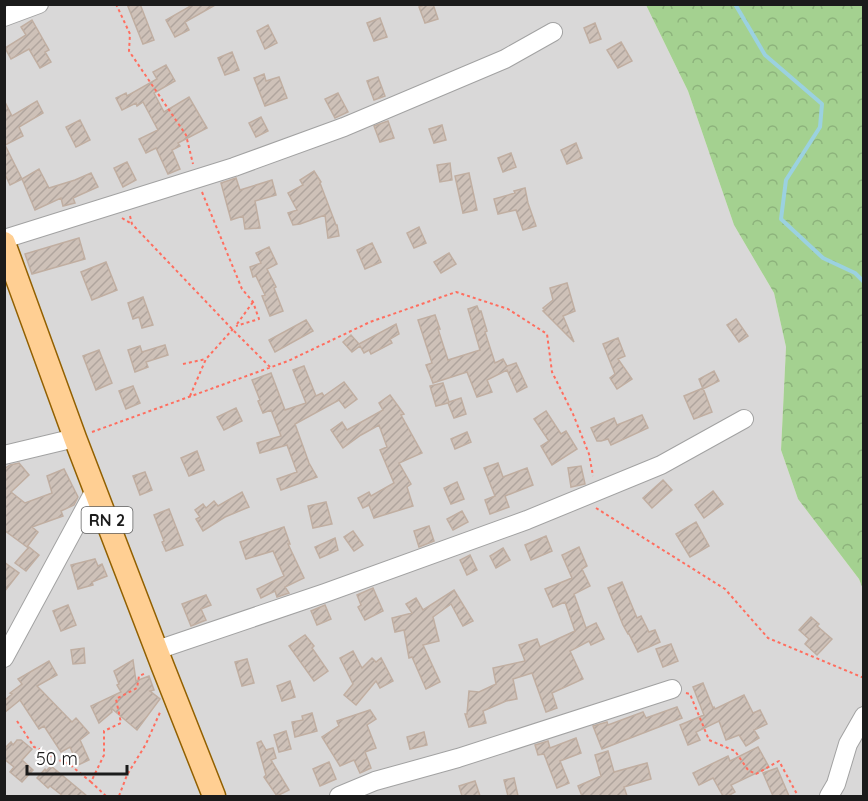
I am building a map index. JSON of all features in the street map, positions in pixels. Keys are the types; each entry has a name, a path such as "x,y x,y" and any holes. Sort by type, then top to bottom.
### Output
{"main road":[{"name":"RN 2","path":"5,245 75,438 214,796"}],"street":[{"path":"4,17 39,4"},
{"path":"5,245 126,201 234,168 344,127 506,59 553,32"},
{"path":"160,659 325,594 527,520 661,465 744,419"},
{"path":"4,455 75,438"},
{"path":"4,658 95,490"},
{"path":"339,796 375,781 458,758 672,689"},
{"path":"829,796 836,784 848,744 864,716"}],"path":[{"path":"126,201 132,224 271,367"},
{"path":"75,438 288,361 370,322 456,292 508,309 547,334 552,372 573,414 589,454 592,476"},
{"path":"189,396 206,358 233,330 253,302"},
{"path":"183,364 206,358"},
{"path":"582,496 591,505 725,589 768,638 864,678"},
{"path":"91,782 104,754 104,731 121,723 116,699 136,688 139,676 160,659"},
{"path":"672,689 690,694 710,740 735,751 748,770 756,774 779,761 798,796"},
{"path":"119,796 127,775 146,744 164,705 174,694"},
{"path":"17,722 34,747 69,764 106,796"}],"shaded area":[{"path":"5,5 646,5 688,91 734,225 774,293 786,347 781,450 798,499 859,579 863,589 863,796 5,796"}],"green space":[{"path":"646,5 863,5 863,589 859,579 798,499 781,450 786,347 774,293 734,225 688,91"}],"building":[{"path":"127,4 140,4 154,40 143,44"},
{"path":"194,4 217,4 185,22 189,30 175,37 166,20"},
{"path":"433,4 438,19 425,23 419,7"},
{"path":"380,18 387,37 374,41 367,23"},
{"path":"32,20 49,50 45,52 51,62 40,68 29,49 11,59 5,48 26,35 21,27"},
{"path":"595,23 601,39 590,43 584,28"},
{"path":"268,25 277,43 265,49 257,31"},
{"path":"621,42 632,61 618,68 607,50"},
{"path":"232,52 239,70 225,75 218,58"},
{"path":"166,65 175,81 154,93 164,112 189,97 207,128 178,143 180,146 172,150 180,169 168,174 156,148 146,153 139,139 158,130 143,102 122,110 116,98 126,93 127,96 157,79 153,72"},
{"path":"264,74 266,81 279,77 287,98 265,106 254,78"},
{"path":"378,77 385,96 374,100 367,81"},
{"path":"338,93 348,112 335,118 325,99"},
{"path":"4,100 12,116 37,101 43,113 19,127 23,136 5,145 22,179 10,185 4,172"},
{"path":"261,117 268,131 256,137 249,123"},
{"path":"80,120 90,140 76,147 66,127"},
{"path":"388,121 394,138 380,142 374,126"},
{"path":"442,125 446,140 434,143 429,129"},
{"path":"576,143 582,158 567,164 561,150"},
{"path":"511,153 516,167 503,172 498,158"},
{"path":"127,162 136,180 123,187 114,168"},
{"path":"450,163 452,180 440,182 437,165"},
{"path":"39,169 49,188 91,173 98,187 73,198 75,203 63,206 61,198 35,210 22,179"},
{"path":"314,171 321,182 339,236 328,238 325,215 293,225 288,213 297,210 288,193 303,185 300,180"},
{"path":"469,173 477,210 463,213 455,176"},
{"path":"236,178 240,190 272,180 276,195 255,201 260,228 245,229 243,216 231,220 221,183"},
{"path":"525,188 536,226 523,230 516,210 498,214 494,199"},
{"path":"419,227 426,243 414,248 407,233"},
{"path":"79,238 85,259 32,274 25,254"},
{"path":"372,243 381,262 365,269 357,250"},
{"path":"269,247 277,264 267,269 276,287 274,288 283,311 270,316 262,296 265,295 256,276 253,277 250,267 261,263 256,253"},
{"path":"449,253 456,264 441,273 434,262"},
{"path":"106,262 117,290 92,300 81,272"},
{"path":"567,283 575,311 563,316 574,342 543,311 545,310 543,308 553,300 550,288"},
{"path":"143,297 153,325 142,328 139,317 133,319 128,303"},
{"path":"477,306 481,311 495,363 503,359 507,366 516,363 527,387 517,392 507,370 487,380 492,392 477,397 467,372 433,383 426,365 432,363 418,320 435,315 448,360 480,350 468,309"},
{"path":"736,319 748,336 739,342 727,325"},
{"path":"306,320 313,331 275,352 269,340"},
{"path":"396,324 399,334 390,339 392,343 371,354 369,350 364,353 360,346 352,352 343,342 351,335 359,344"},
{"path":"618,338 625,356 618,359 632,379 617,389 610,378 615,374 603,344"},
{"path":"165,345 168,355 146,362 148,367 135,372 128,350 140,346 142,352"},
{"path":"99,350 112,383 96,390 83,356"},
{"path":"304,366 316,396 322,393 324,396 344,382 357,399 345,408 339,400 295,424 309,463 317,477 281,490 277,479 297,472 287,445 260,453 257,443 281,436 271,410 263,413 252,380 271,373 285,410 306,403 293,370"},
{"path":"714,371 719,381 703,389 699,379"},
{"path":"443,383 449,402 461,398 466,414 454,418 448,403 436,406 430,386"},
{"path":"133,386 140,403 126,409 119,391"},
{"path":"703,388 712,412 694,419 684,396"},
{"path":"390,395 404,414 401,415 422,453 399,463 411,484 407,487 413,506 374,518 369,505 363,508 358,498 369,492 371,496 394,483 380,450 387,447 379,425 343,448 331,430 342,422 347,430 383,410 379,403"},
{"path":"236,408 242,421 224,430 217,417"},
{"path":"546,411 561,434 566,431 577,449 552,465 541,446 549,441 534,419"},
{"path":"642,415 648,428 611,445 608,439 597,441 591,428 614,418 617,425"},
{"path":"467,432 471,442 455,449 451,439"},
{"path":"197,451 204,470 189,476 181,458"},
{"path":"19,463 29,475 11,492 25,503 52,493 47,476 64,469 78,497 74,505 61,511 63,516 32,527 38,532 27,547 4,530 4,469"},
{"path":"498,463 503,477 527,468 533,485 505,496 509,507 490,514 485,500 495,496 484,468"},
{"path":"581,466 585,484 571,487 568,468"},
{"path":"145,472 152,490 140,495 133,476"},
{"path":"663,480 672,490 652,508 643,498"},
{"path":"457,482 464,499 451,504 444,488"},
{"path":"713,491 723,504 704,518 695,505"},
{"path":"242,492 249,507 225,517 203,531 196,519 200,517 195,510 203,504 206,508 214,501 218,506"},
{"path":"326,502 332,524 313,528 308,506"},
{"path":"169,509 183,545 166,551 154,515"},
{"path":"462,511 468,522 453,530 447,519"},
{"path":"696,522 709,546 690,557 676,534"},
{"path":"429,526 434,541 419,547 414,531"},
{"path":"284,527 290,544 288,544 304,578 285,587 289,593 277,597 275,591 261,598 257,589 284,576 273,551 246,559 240,542"},
{"path":"353,531 363,545 354,551 344,537"},
{"path":"546,536 552,551 531,560 525,545"},
{"path":"335,538 338,550 320,558 315,547"},
{"path":"29,547 39,555 26,571 15,563"},
{"path":"579,547 587,566 582,569 590,586 574,594 586,628 596,623 604,639 591,645 589,641 570,651 583,679 552,693 557,708 546,712 532,673 513,679 517,699 483,711 486,723 469,727 465,714 467,714 469,691 479,692 496,684 493,668 525,661 519,645 537,639 540,647 575,631 565,602 553,607 545,589 572,578 562,555"},
{"path":"503,548 510,560 496,568 490,556"},
{"path":"470,555 477,570 467,575 460,560"},
{"path":"95,559 98,566 102,564 107,576 92,582 93,585 78,589 71,565"},
{"path":"4,562 19,573 4,592"},
{"path":"622,582 637,618 641,616 649,632 655,630 660,642 638,652 623,625 608,588"},
{"path":"373,588 383,611 365,620 358,607 361,605 357,595"},
{"path":"454,590 473,621 463,626 451,604 433,617 439,641 423,645 440,682 426,689 412,657 409,658 404,630 395,632 392,618 412,613 406,604 416,598 423,610"},
{"path":"206,595 211,605 201,609 206,620 191,626 182,604"},
{"path":"68,605 76,625 61,631 53,611"},
{"path":"325,605 331,619 317,625 311,611"},
{"path":"811,617 819,624 817,626 832,639 817,655 805,644 809,639 799,630"},
{"path":"305,635 328,671 314,681 289,646"},
{"path":"671,644 678,661 663,667 656,649"},
{"path":"84,648 85,663 73,664 71,650"},
{"path":"353,651 362,668 372,658 376,662 381,658 393,681 380,688 376,681 356,705 344,695 353,684 340,658"},
{"path":"247,659 254,683 242,686 235,662"},
{"path":"133,660 136,681 149,676 154,690 150,691 160,699 137,730 111,708 112,712 99,723 91,706 121,692 114,671"},
{"path":"49,661 57,675 37,686 72,722 76,718 89,733 80,740 89,760 78,765 70,747 61,752 44,726 39,729 20,700 4,713 4,701 22,684 18,679"},
{"path":"290,681 295,697 282,701 277,686"},
{"path":"703,683 715,709 744,695 753,713 760,710 767,724 754,730 759,738 746,746 739,735 726,740 719,721 696,732 700,740 688,745 680,725 704,715 693,687"},
{"path":"677,707 682,718 602,749 593,726 607,722 608,725 643,712 646,718"},
{"path":"370,710 376,719 367,725 376,748 365,752 371,768 360,773 354,760 340,766 322,737 339,726 337,721"},
{"path":"312,713 317,731 295,737 292,722 303,720 302,716"},
{"path":"286,731 291,749 279,752 274,735"},
{"path":"424,732 427,745 410,749 407,737"},
{"path":"576,738 581,753 560,761 569,783 557,788 544,754 538,755 535,745 548,741 550,748"},
{"path":"17,740 21,740 32,749 22,760 33,770 22,782 10,772 14,767 4,759 4,749 11,742 13,745"},
{"path":"261,741 266,750 273,748 276,758 271,760 289,790 277,796 264,777 266,775 257,743"},
{"path":"758,747 769,767 731,785 735,792 723,796 713,778 699,785 693,773 728,756 730,761"},
{"path":"608,751 614,772 647,763 651,779 624,787 627,796 582,796 578,786 601,776 595,755"},
{"path":"329,762 336,779 320,786 313,769"},
{"path":"51,766 87,796 63,796 50,786 48,788 37,778"},
{"path":"777,768 789,796 773,796 763,773"},
{"path":"514,778 518,796 508,796 504,780"},
{"path":"475,781 480,796 462,796 459,786"}],"waterway":[{"path":"735,4 765,55 822,104 820,127 786,180 781,219 823,258 855,273 864,282"}]}
